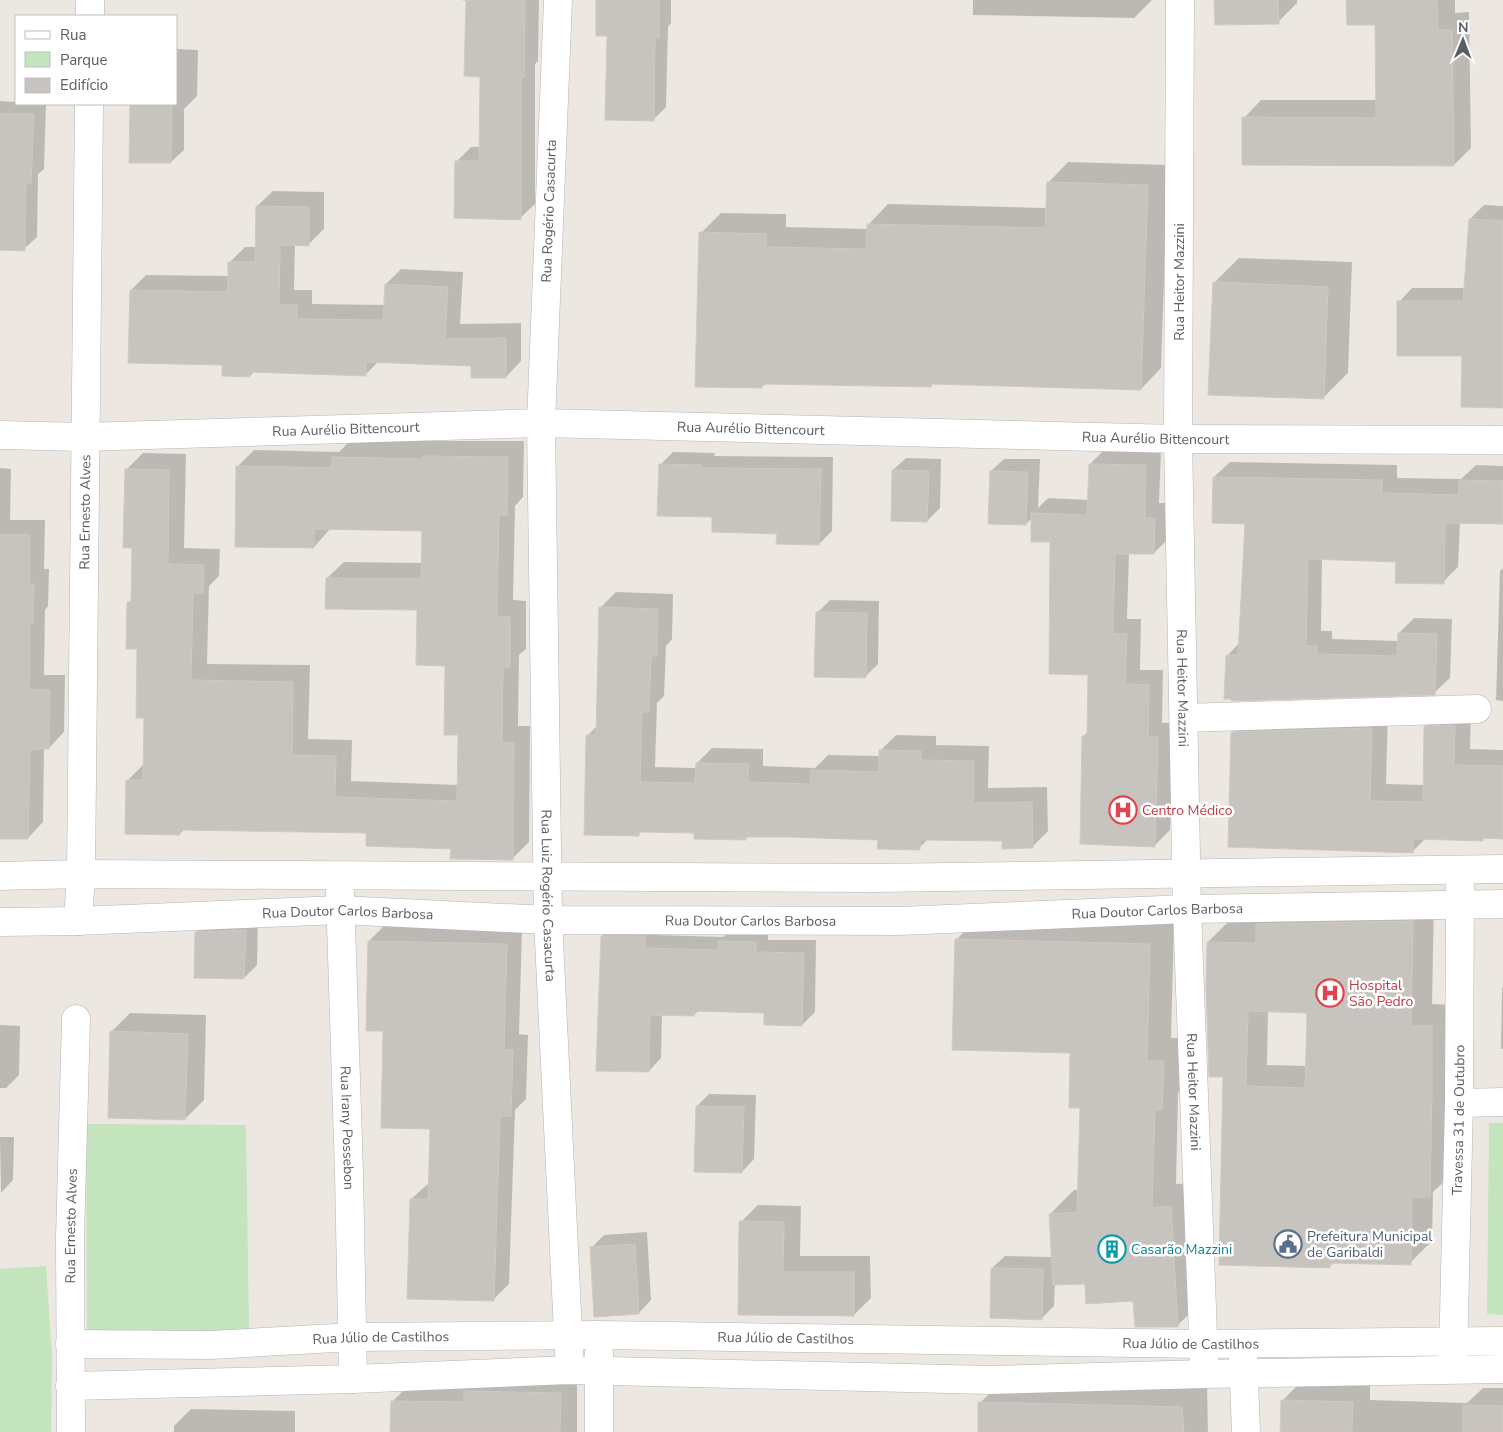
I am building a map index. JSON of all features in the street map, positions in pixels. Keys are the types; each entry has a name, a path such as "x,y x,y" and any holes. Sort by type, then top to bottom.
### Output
{"street":[{"path":"90,0 90,15"},
{"name":"Rua Rogério Casacurta","path":"541,423 558,0"},
{"name":"Rua Heitor Mazzini","path":"1180,0 1178,439 1187,909 1204,1374"},
{"name":"Rua Ernesto Alves","path":"78,921 81,874 84,437 89,105"},
{"name":"Rua Aurélio Bittencourt","path":"0,435 84,437 541,423 1178,439 1503,440"},
{"name":"Rua Luiz Rogério Casacurta","path":"541,423 548,920 569,1370"},
{"path":"1184,718 1477,710"},
{"path":"0,876 81,874 339,877 876,878 1503,869"},
{"name":"Travessa 31 de Outubro","path":"1452,1370 1459,1103 1460,870"},
{"name":"Rua Irany Possebon","path":"339,877 353,1379"},
{"path":"876,878 878,921"},
{"name":"Rua Doutor Carlos Barbosa","path":"0,922 78,921 340,910 548,920 878,921 1187,909 1503,904"},
{"name":"Rua Ernesto Alves","path":"72,1432 70,1386 70,1238 76,1019"},
{"path":"1459,1103 1503,1102"},
{"path":"599,1335 599,1432"},
{"name":"Rua Júlio de Castilhos","path":"70,1344 211,1344 353,1337 599,1335 1204,1344 1453,1340 1503,1341"},
{"path":"1242,1344 1246,1432"},
{"path":"70,1386 353,1379 569,1370 989,1380 1244,1373 1503,1369"}],"green space":[{"path":"1489,1123 1503,1123 1503,1315 1487,1314"},
{"path":"86,1124 246,1125 249,1331 87,1332"},
{"path":"46,1266 52,1357 51,1432 0,1432 0,1269"}],"building":[{"path":"466,0 525,0 524,77 521,77 521,220 454,218 455,161 479,161 480,77 464,76"},
{"path":"596,0 659,0 659,37 655,37 654,121 605,120 607,36 596,36"},
{"path":"1214,0 1278,0 1279,24 1215,25"},
{"path":"1346,0 1437,0 1438,30 1452,30 1454,166 1242,165 1242,117 1376,118 1375,25 1347,25"},
{"path":"130,105 172,105 171,163 129,163"},
{"path":"0,114 34,114 31,183 26,183 25,251 0,250"},
{"path":"1047,182 1148,185 1141,390 931,384 931,387 762,384 762,388 695,387 699,232 766,234 766,247 866,249 867,224 1045,228"},
{"path":"256,206 309,207 309,246 280,245 279,305 297,305 297,319 383,320 385,284 448,287 445,339 506,338 506,378 471,378 471,366 366,362 366,376 250,372 250,377 222,376 222,365 128,363 130,290 228,292 228,262 255,262"},
{"path":"1469,219 1503,221 1503,408 1461,407 1462,356 1397,356 1397,301 1463,301"},
{"path":"1213,282 1328,287 1324,399 1208,395"},
{"path":"423,456 508,457 507,515 499,515 497,617 510,617 510,667 503,667 502,742 514,743 513,860 450,859 451,849 366,846 366,833 180,830 180,835 125,834 126,780 143,780 144,718 136,718 137,649 126,649 127,602 131,602 132,548 123,548 125,469 169,470 168,564 204,565 203,594 193,593 191,680 293,682 292,755 336,756 335,797 457,801 458,735 444,735 445,666 416,665 417,610 325,609 326,578 421,579 422,531 314,529 314,548 235,547 236,466 332,468 332,457 423,459"},
{"path":"659,464 702,465 702,468 821,469 819,545 776,544 777,534 712,532 712,517 657,516"},
{"path":"1089,464 1146,465 1145,518 1155,518 1154,554 1115,554 1113,634 1127,634 1125,684 1149,685 1148,737 1158,737 1155,847 1080,844 1082,736 1087,736 1088,675 1049,674 1050,542 1031,542 1031,513 1087,515"},
{"path":"892,470 929,471 927,522 891,521"},
{"path":"990,471 1028,472 1026,525 988,524"},
{"path":"1213,477 1382,480 1382,493 1459,495 1459,480 1503,481 1503,524 1445,523 1444,584 1395,583 1396,562 1308,559 1306,646 1317,646 1317,654 1397,656 1398,633 1437,634 1435,695 1231,701 1232,699 1224,699 1226,655 1238,655 1245,524 1212,523"},
{"path":"0,535 30,535 29,584 34,584 33,623 30,623 29,690 50,690 49,749 30,749 28,839 0,839"},
{"path":"599,607 658,609 657,656 651,656 649,712 642,712 640,782 695,783 696,763 748,764 748,782 811,784 811,770 879,772 879,750 921,751 921,760 974,761 973,803 1032,802 1033,848 1002,849 1002,841 920,840 920,850 877,849 878,840 789,837 746,837 746,840 694,839 694,833 639,832 639,836 584,835 586,735 596,735"},
{"path":"816,612 867,613 866,678 814,677"},
{"path":"1455,725 1454,765 1503,766 1503,839 1483,838 1483,841 1413,839 1413,853 1228,847 1231,732 1372,728 1370,801 1423,802 1424,726"},
{"path":"1413,921 1411,1026 1432,1026 1432,1088 1430,1197 1412,1197 1411,1265 1330,1263 1330,1268 1219,1265 1223,1077 1209,1077 1206,986 1207,942 1256,943 1256,924","holes":["1248,1011 1307,1013 1305,1088 1246,1086"]},
{"path":"246,930 244,979 194,978 195,932"},
{"path":"601,936 645,936 645,948 718,950 718,941 756,942 756,952 804,953 802,1026 764,1025 764,1013 694,1011 694,1016 650,1015 649,1072 596,1071"},
{"path":"955,939 1150,944 1147,1061 1164,1061 1162,1110 1155,1110 1152,1208 1171,1206 1178,1327 1135,1327 1133,1301 1086,1304 1085,1284 1053,1285 1049,1214 1077,1212 1080,1108 1069,1108 1070,1053 952,1050"},
{"path":"368,941 507,944 504,1050 513,1050 511,1116 500,1116 494,1301 407,1299 410,1199 428,1199 430,1129 381,1128 383,1031 366,1031"},
{"path":"110,1031 188,1034 185,1120 108,1118"},
{"path":"696,1106 744,1107 742,1173 694,1172"},
{"path":"739,1221 784,1222 783,1272 854,1272 854,1316 738,1315"},
{"path":"635,1244 639,1314 594,1317 590,1247"},
{"path":"991,1268 1043,1269 1042,1320 990,1318"},
{"path":"464,1391 561,1393 560,1432 390,1432 391,1401 464,1402"},
{"path":"1281,1400 1353,1402 1352,1432 1280,1432"},
{"path":"978,1402 1182,1407 1184,1432 978,1432"},
{"path":"1463,1405 1503,1406 1503,1432 1463,1432"}],"place":[{"name":"Centro Médico","path":"1123,810"},
{"name":"Hospital São Pedro","path":"1330,993"},
{"name":"Prefeitura Municipal de Garibaldi","path":"1288,1244"},
{"name":"Casarão Mazzini","path":"1112,1249"}]}
